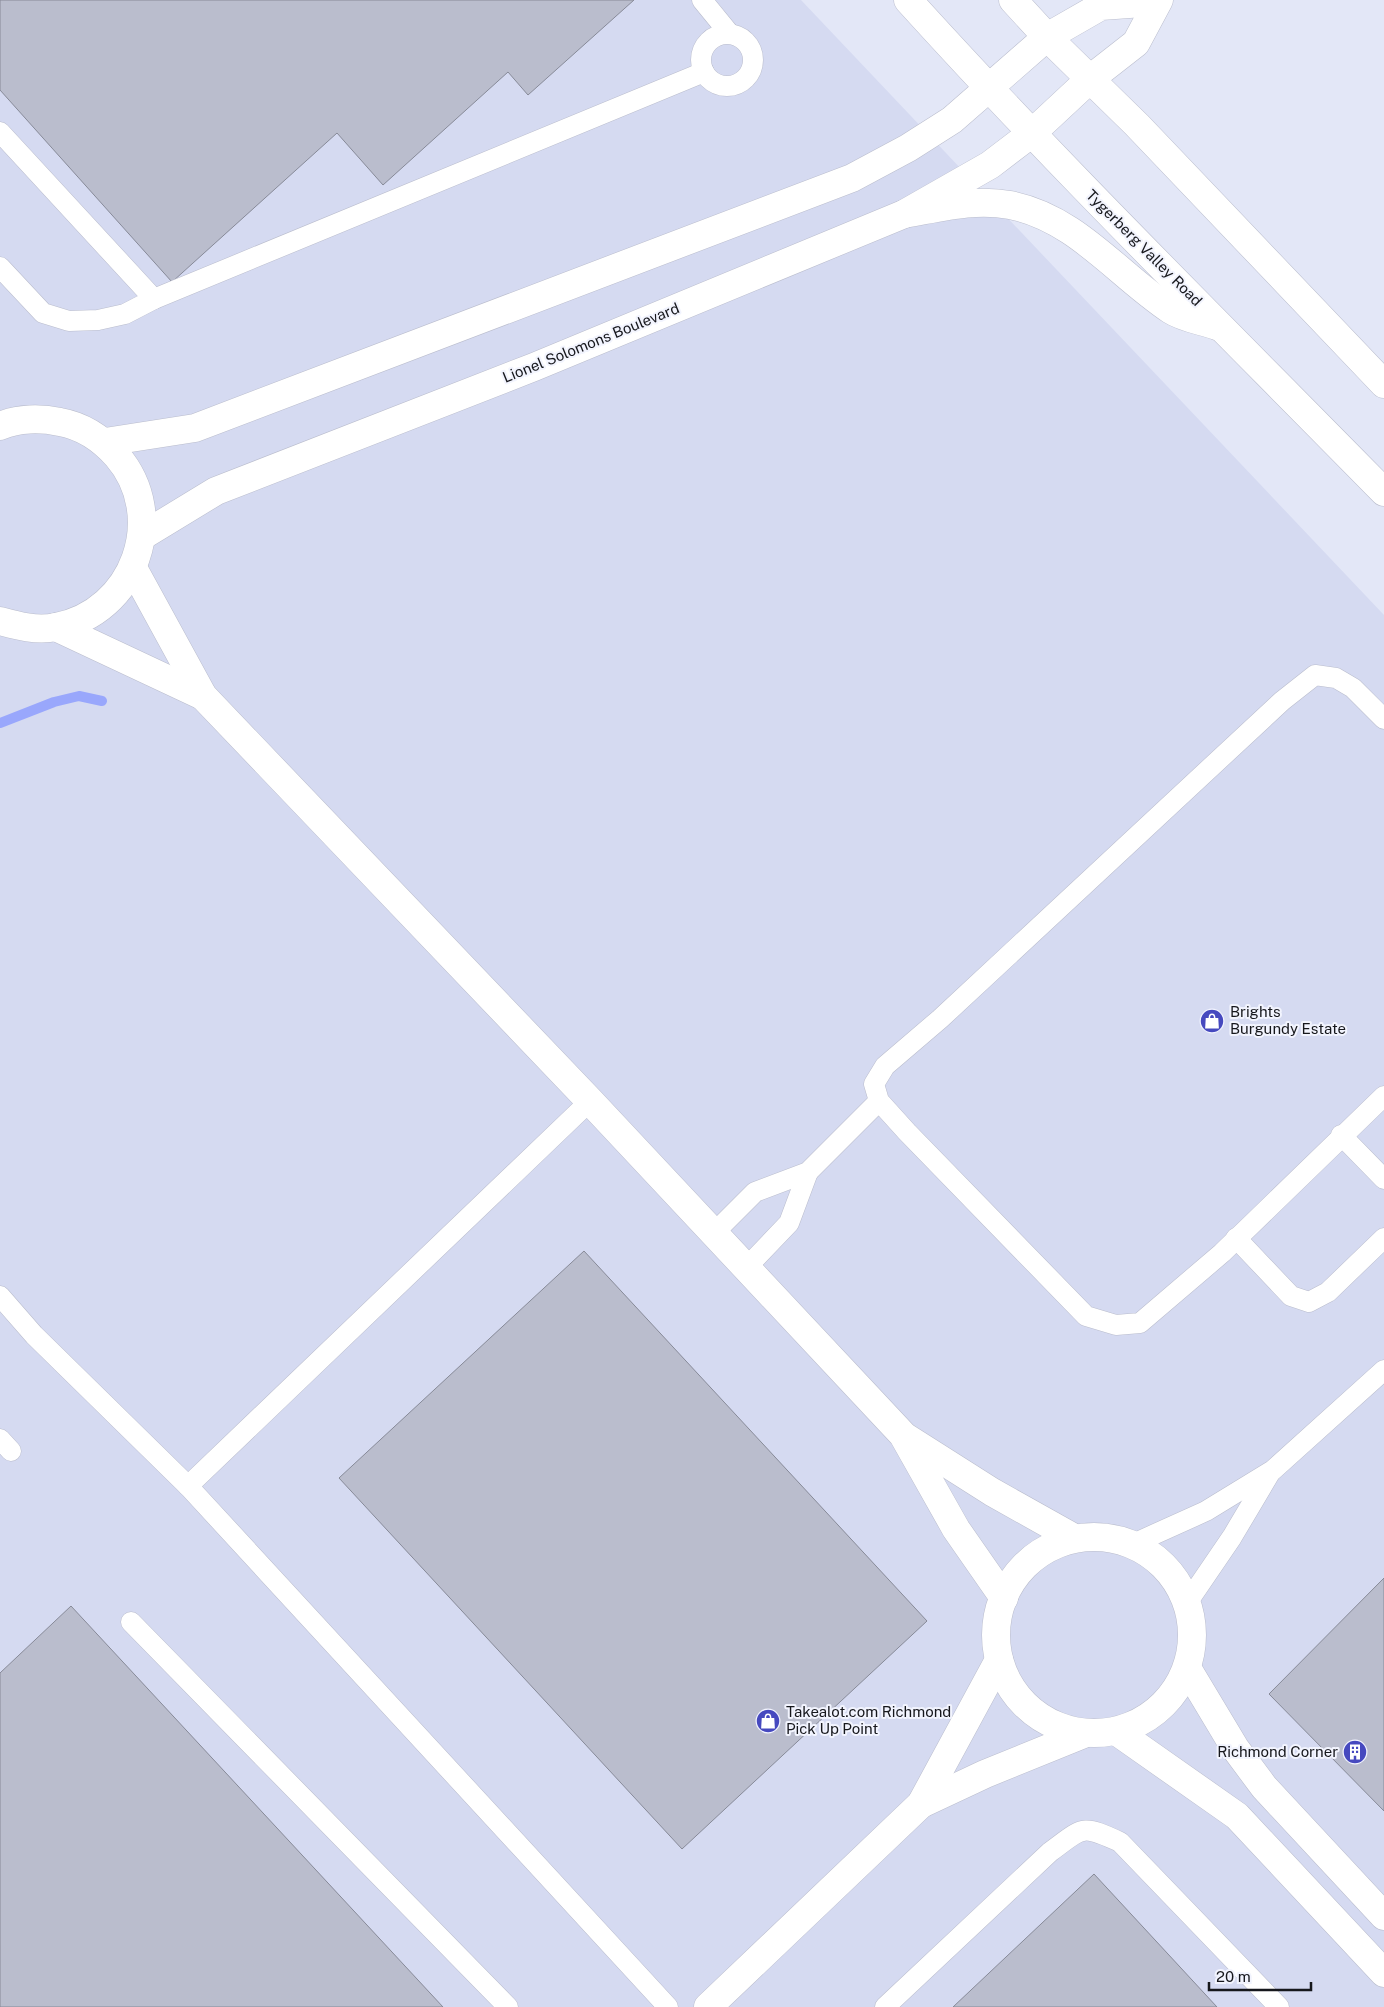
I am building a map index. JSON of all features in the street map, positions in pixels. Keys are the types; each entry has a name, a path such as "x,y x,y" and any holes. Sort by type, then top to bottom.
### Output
{"street":[{"name":"Tygerberg Valley Road","path":"908,0 1119,226 1224,328 1384,492"},
{"path":"1013,0 1047,37 1137,125 1384,384"},
{"path":"105,442 195,428 852,178 908,148 952,120 1047,37 1101,6 1158,1"},
{"name":"Lionel Solomons Boulevard","path":"142,536 216,491 543,363 904,214 990,165 1032,133 1090,80 1136,43 1158,1"},
{"path":"904,214 968,203 1009,205 1031,211 1072,231 1172,311 1224,328"},
{"path":"0,403 28,419"},
{"path":"0,426 28,419 52,420 74,424 105,442 128,470 141,503 142,536 133,568 114,596 87,616 56,627 23,628 0,621"},
{"path":"133,568 203,696 590,1101 904,1436 956,1529 1004,1598"},
{"path":"56,627 203,696"},
{"path":"904,1436 992,1492 1074,1538"},
{"path":"1104,1537 1133,1544 1167,1568 1188,1603 1192,1625 1192,1639 1187,1668 1170,1696 1152,1713 1146,1718 1116,1731 1086,1733 1057,1726 1031,1710 1011,1688 999,1660 996,1639 997,1625 1004,1598 1020,1571 1044,1550 1074,1538 1104,1537"},
{"path":"708,2007 921,1804 999,1660"},
{"path":"1187,1668 1235,1748 1264,1787 1384,1916"},
{"path":"1116,1731 1237,1816 1384,1973"},
{"path":"921,1804 985,1774 1086,1733"}],"lane":[{"path":"702,0 729,33 745,40 753,54 751,71 740,83 724,87 708,80 700,64 702,50 713,37 729,33"},
{"path":"0,267 43,314 69,321 98,320 125,314 154,299 704,72"},
{"path":"0,132 154,299"},
{"path":"1384,719 1353,688 1336,678 1314,675 1282,701 940,1019 885,1066 874,1084 879,1101 907,1132 1086,1316 1116,1325 1140,1323 1236,1238 1341,1135 1384,1096"},
{"path":"188,1486 590,1101"},
{"path":"714,1232 755,1192 808,1172 879,1101"},
{"path":"1341,1135 1384,1178"},
{"path":"746,1268 789,1223 808,1172"},
{"path":"1236,1238 1292,1296 1309,1302 1328,1292 1384,1238"},
{"path":"0,1296 34,1335 188,1486 668,2007"},
{"path":"1133,1544 1206,1511 1273,1470 1384,1370"},
{"path":"1188,1603 1232,1537 1273,1470"},
{"path":"131,1622 508,2007"},
{"path":"884,2007 1050,1852 1080,1830 1095,1831 1120,1842 1279,2007"}],"shaded area":[{"path":"0,0 801,0 1384,615 1384,2007 0,2007"}],"building":[{"path":"0,0 634,0 528,95 508,72 383,185 337,133 172,282 0,90"},
{"path":"584,1251 927,1621 682,1849 339,1478"},
{"name":"Richmond Corner","path":"1384,1578 1384,1811 1269,1694"},
{"path":"71,1606 443,2007 0,2007 0,1673"},
{"path":"1094,1874 1217,2007 953,2007"}],"waterway":[{"path":"0,723 54,702 79,696 102,701"}],"place":[{"name":"Brights Burgundy Estate","path":"1212,1021"},
{"name":"Takealot.com Richmond Pick Up Point","path":"768,1721"},
{"name":"Richmond Corner","path":"1355,1752"}]}
